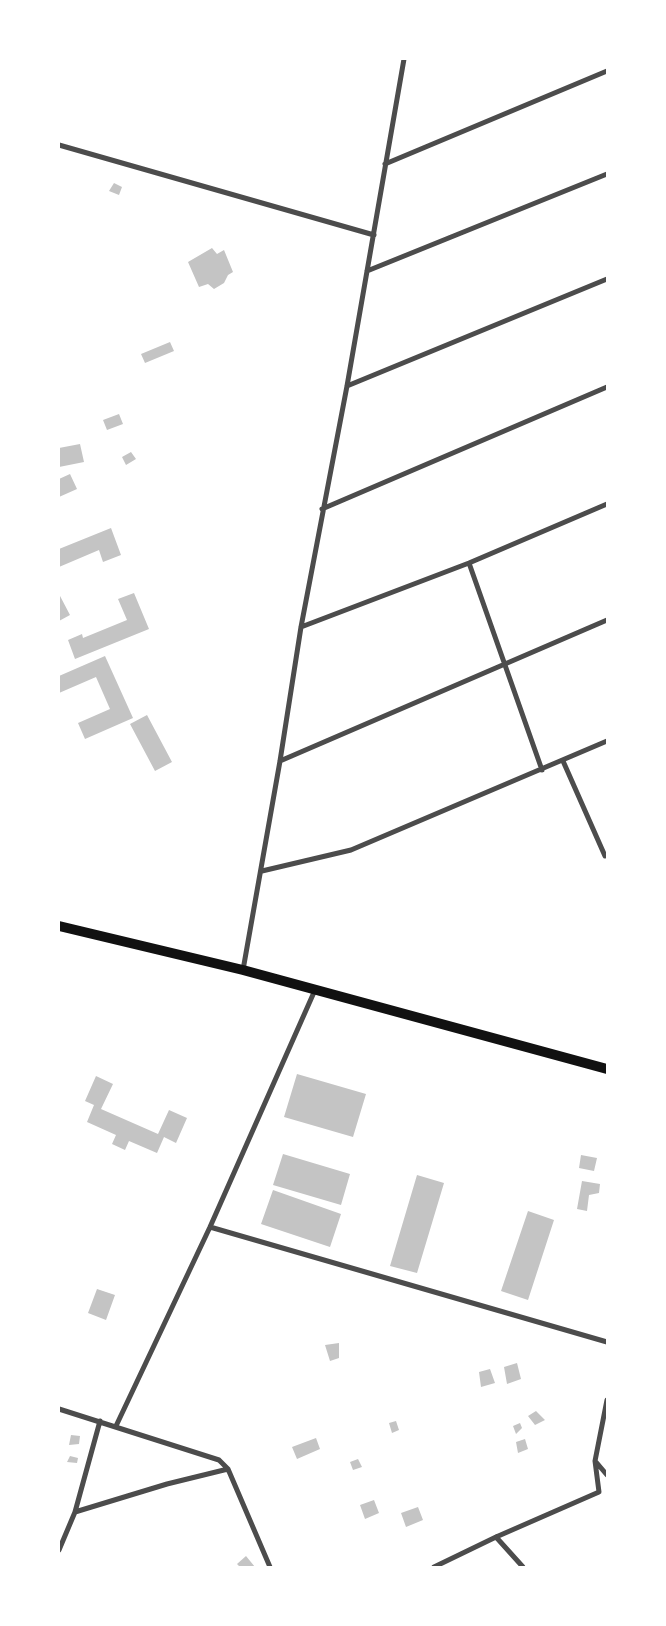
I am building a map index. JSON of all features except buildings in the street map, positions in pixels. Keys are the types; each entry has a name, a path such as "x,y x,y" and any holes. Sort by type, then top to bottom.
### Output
{"main road":[{"path":"59,926 243,970 607,1068"}],"street":[{"path":"243,970 262,871 301,627 347,386 404,59"},
{"path":"385,164 607,71"},
{"path":"59,145 374,235"},
{"path":"367,271 607,174"},
{"path":"347,386 607,279"},
{"path":"322,509 607,387"},
{"path":"301,627 469,563 607,504"},
{"path":"469,563 542,770"},
{"path":"280,761 607,620"},
{"path":"262,871 351,850 607,741"},
{"path":"563,761 605,856 607,854"},
{"path":"116,1426 210,1227 315,990"},
{"path":"210,1227 607,1342"},
{"path":"434,1567 598,1492 595,1461 607,1400"},
{"path":"59,1409 219,1460 228,1469 270,1567"},
{"path":"59,1550 75,1512 100,1421"},
{"path":"595,1461 607,1475"},
{"path":"75,1512 167,1484 228,1469"},
{"path":"496,1537 523,1567"}]}
